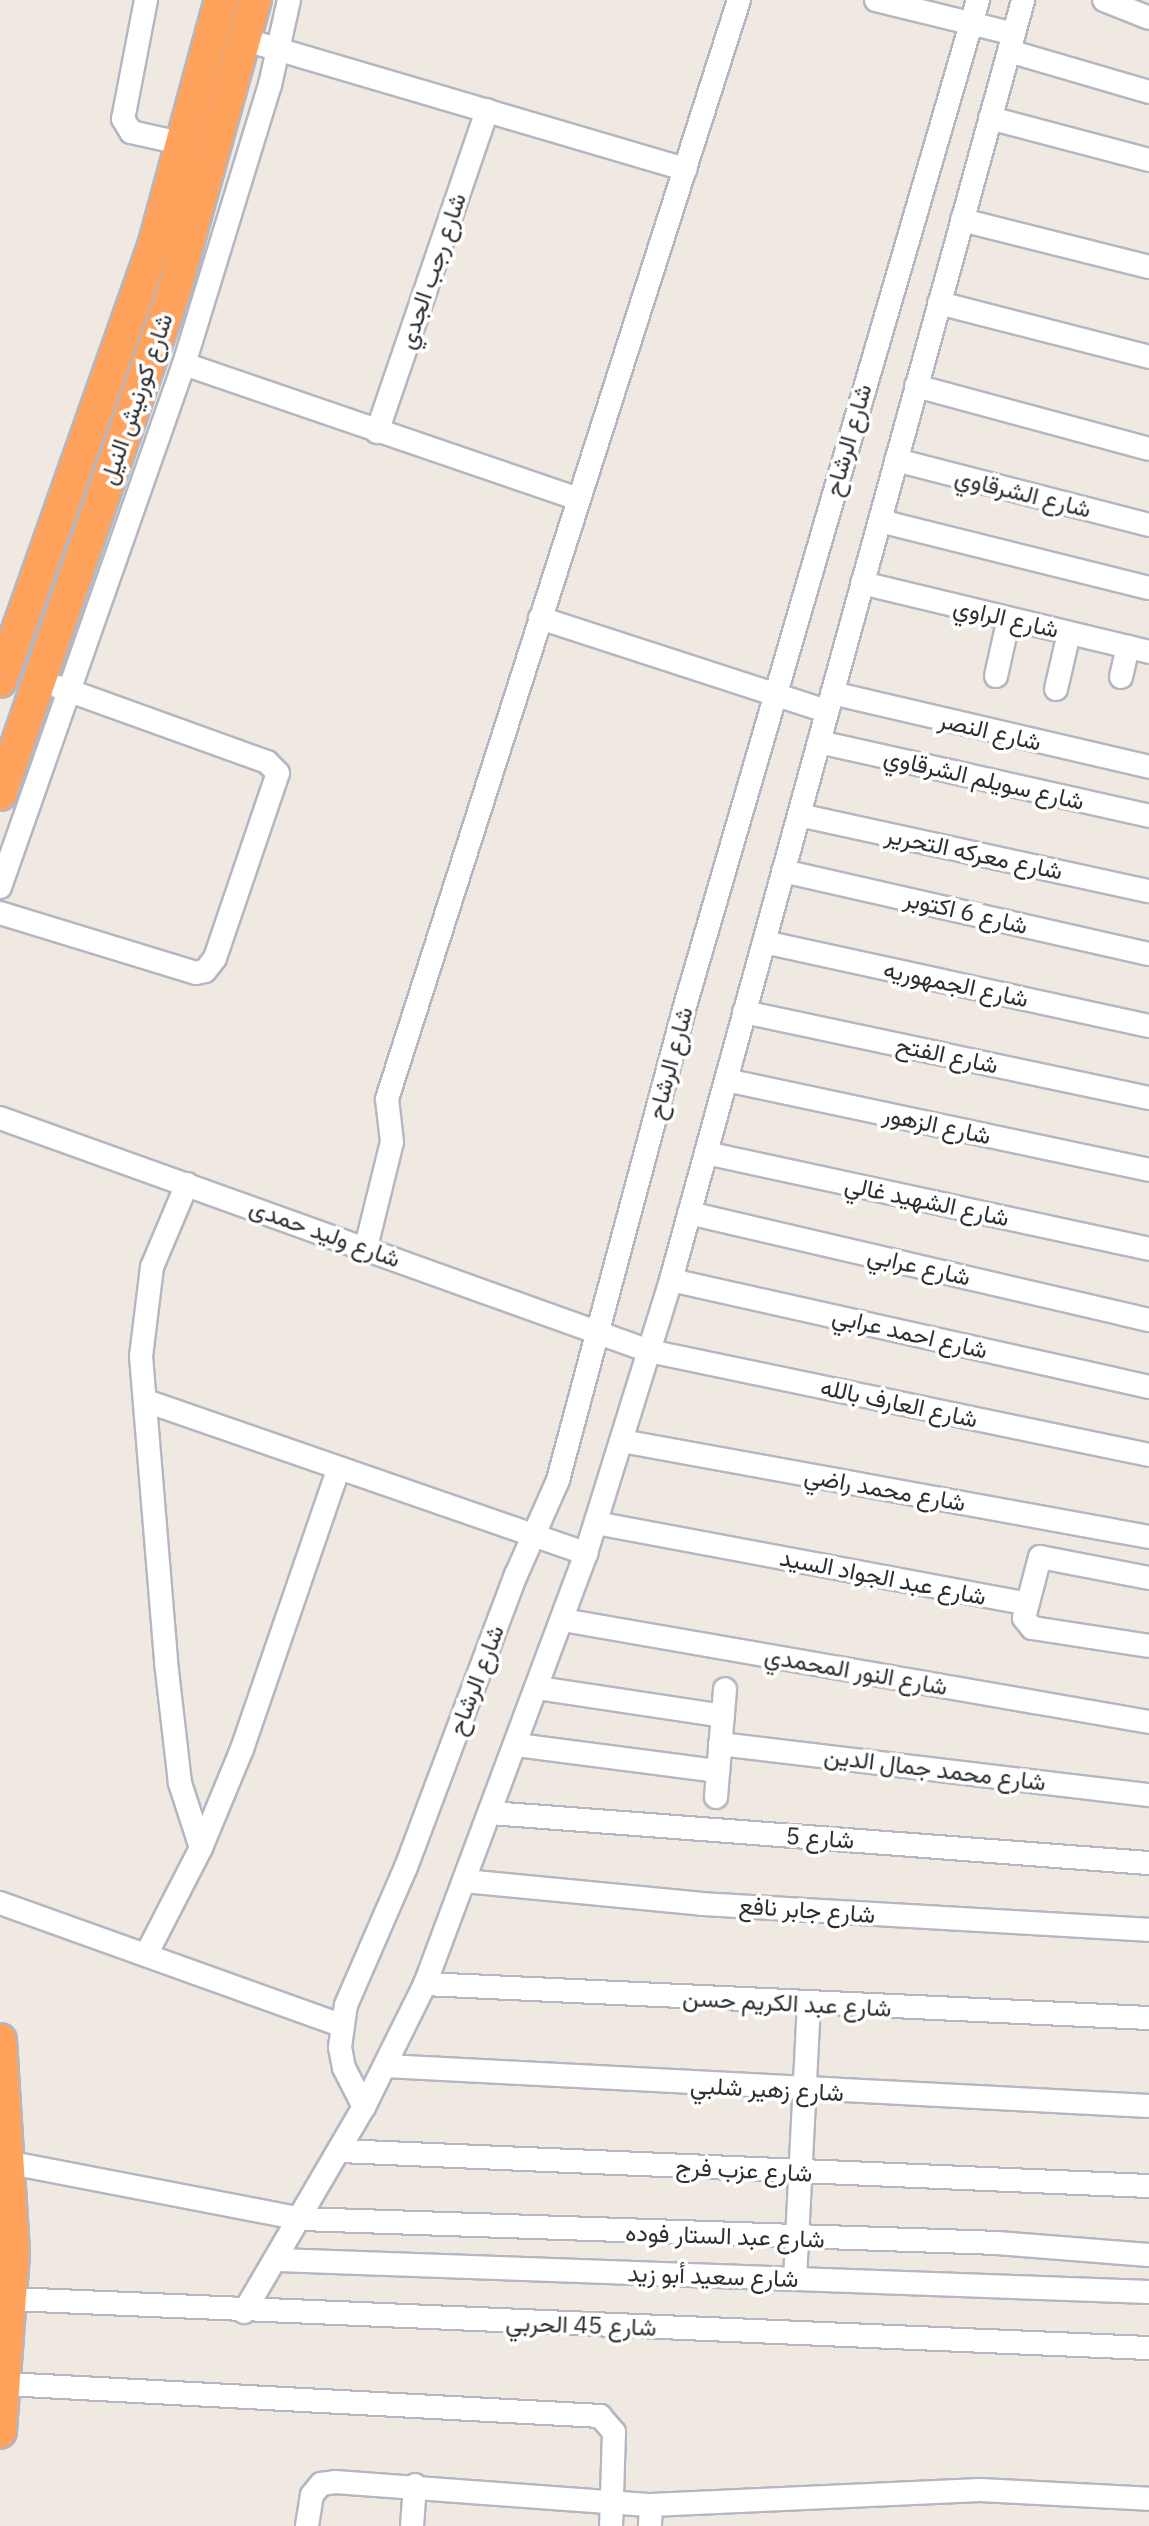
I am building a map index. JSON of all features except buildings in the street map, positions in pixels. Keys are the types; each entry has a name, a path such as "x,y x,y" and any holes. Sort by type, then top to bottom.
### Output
{"highway":[{"name":"شارع كورنيش النيل","path":"0,681 185,144 221,0"},
{"name":"شارع كورنيش النيل","path":"0,794 217,152 255,0"},
{"path":"185,144 217,152"},
{"path":"0,2040 11,2163 12,2299 0,2432"}],"street":[{"path":"146,0 123,119 131,132 185,144"},
{"path":"0,887 184,364 279,49 289,0"},
{"path":"366,1247 392,1142 387,1099 739,0"},
{"path":"876,0 971,23 1011,42 1149,92"},
{"name":"شارع الرشاح","path":"364,2107 344,2068 341,2025 516,1575 536,1536 600,1333 774,694 978,0"},
{"path":"244,2312 278,2260 340,2151 386,2066 425,1984 517,1745 586,1553 671,1280 1023,0"},
{"path":"1104,0 1149,18"},
{"path":"246,40 685,169"},
{"name":"شارع رجب الجدي","path":"377,432 487,110"},
{"path":"990,118 1149,160"},
{"path":"962,220 1149,267"},
{"path":"939,303 1149,357"},
{"path":"184,364 579,499"},
{"path":"916,386 1149,449"},
{"name":"شارع الشرقاوي","path":"896,460 1149,525"},
{"path":"880,521 1149,588"},
{"name":"شارع الراوي","path":"862,583 1138,649"},
{"name":"شارع النصر","path":"540,618 774,694 830,702 1149,767"},
{"path":"996,676 1009,618"},
{"path":"1056,689 1069,633"},
{"path":"1121,677 1138,649"},
{"path":"0,913 196,973 205,971 215,958 278,773 267,762 39,679"},
{"name":"شارع سويلم الشرقاوي","path":"819,742 1149,816"},
{"name":"شارع معركه التحرير","path":"799,815 1149,891"},
{"name":"شارع 6 اكتوبر","path":"783,871 1149,954"},
{"name":"شارع الجمهوريه","path":"764,942 1149,1026"},
{"name":"شارع الفتح","path":"744,1012 1149,1098"},
{"name":"شارع الزهور","path":"726,1080 1149,1170"},
{"name":"شارع وليد حمدى","path":"0,1118 649,1351"},
{"name":"شارع الشهيد غالي","path":"706,1153 1149,1249"},
{"path":"187,1184 152,1267 141,1356 180,1783 201,1848"},
{"name":"شارع عرابي","path":"689,1213 1149,1320"},
{"name":"شارع احمد عرابي","path":"671,1280 1149,1387"},
{"name":"شارع العارف بالله","path":"649,1351 1149,1455"},
{"path":"146,1401 586,1553"},
{"name":"شارع محمد راضي","path":"622,1441 1149,1537"},
{"path":"146,1955 201,1848 242,1749 339,1468"},
{"name":"شارع عبد الجواد السيد","path":"596,1523 1027,1604"},
{"path":"1149,1578 1040,1557 1025,1621 1032,1628 1149,1646"},
{"name":"شارع النور المحمدي","path":"563,1620 1149,1722"},
{"path":"538,1688 723,1716"},
{"path":"716,1797 725,1689"},
{"name":"شارع محمد جمال الدين","path":"720,1744 1149,1795"},
{"path":"517,1745 718,1771"},
{"name":"شارع 5","path":"491,1813 1149,1863"},
{"name":"شارع جابر نافع","path":"465,1881 702,1904 1149,1930"},
{"path":"0,1903 341,2025"},
{"name":"شارع عبد الكريم حسن","path":"425,1984 809,2005 1149,2018"},
{"path":"795,2279 809,2005"},
{"name":"شارع زهير شلبي","path":"386,2066 804,2092 1149,2106"},
{"name":"شارع عزب فرج","path":"340,2151 1149,2186"},
{"name":"شارع عبد الستار فوده","path":"11,2163 301,2219 796,2240 997,2243 1149,2255"},
{"name":"شارع سعيد أبو زيد","path":"278,2260 1149,2292"},
{"name":"شارع 45 الحربي","path":"12,2299 244,2312 1149,2348"},
{"path":"6,2384 600,2416 614,2432 611,2526"},
{"path":"307,2526 312,2495 321,2484 415,2485 612,2501 650,2515 980,2490 1149,2499"},
{"path":"412,2526 415,2485"}]}
